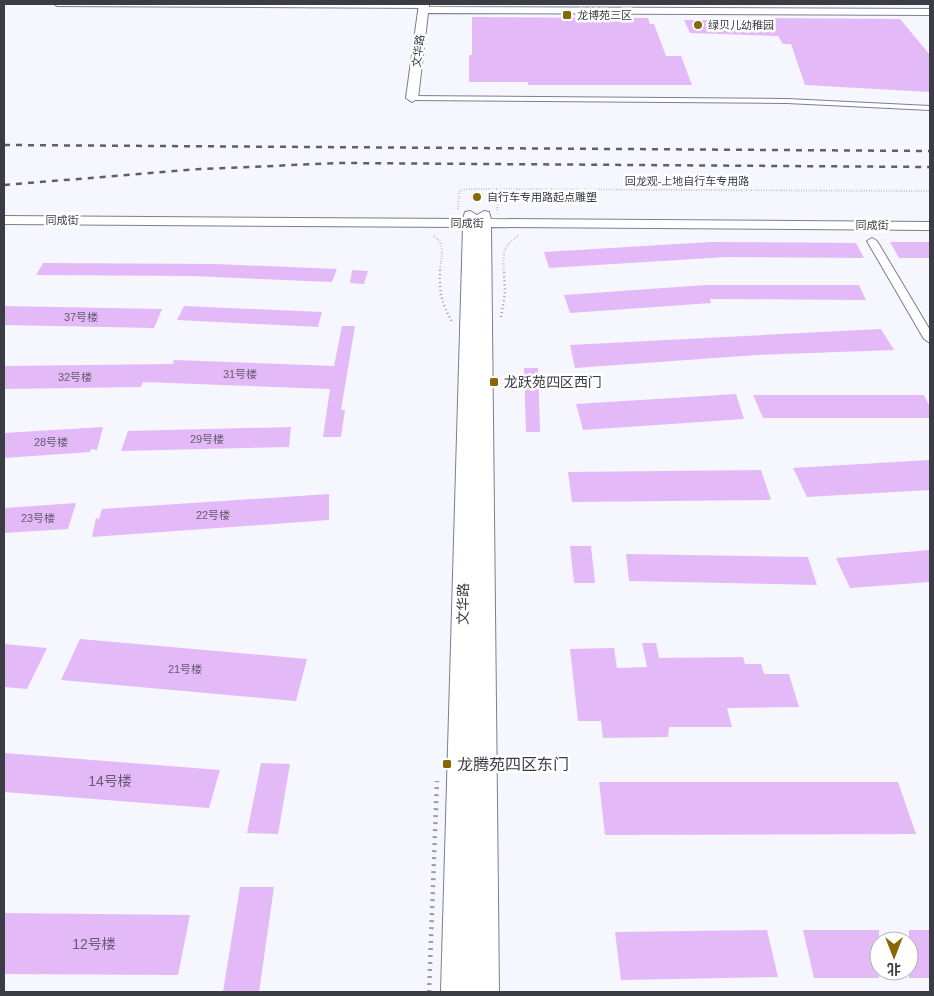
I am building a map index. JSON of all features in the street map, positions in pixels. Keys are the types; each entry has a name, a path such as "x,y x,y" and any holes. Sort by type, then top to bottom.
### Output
{"main road":[{"path":"423,7 728,7 930,10"},
{"name":"文华路","path":"412,98 423,7"},
{"name":"同成街","path":"4,212 930,218"},
{"name":"文华路","path":"456,992 468,298 477,215"},
{"name":"文华路","path":"477,215 484,336 484,992"},
{"name":"同成街","path":"4,220 299,222 477,215 651,224 930,226"},
{"path":"299,222 426,226 440,230 461,252 468,298"},
{"path":"484,336 491,299 491,252 500,238 513,231 531,227 651,224"}],"street":[{"path":"57,4 423,7"},
{"path":"412,98 787,101 930,108"},
{"path":"872,241 930,339"}],"path":[{"path":"477,215 497,199 500,193 519,188"},
{"name":"回龙观-上地自行车专用路","path":"477,215 459,193 464,189 930,191"},
{"path":"430,234 448,239 443,249 439,290 441,302 453,327"},
{"path":"501,319 505,294 504,250 510,240 522,235"},
{"path":"428,992 438,774"}],"building":[{"path":"472,17 648,18 650,24 654,24 666,56 681,56 692,85 528,85 528,82 469,82 469,55 472,55"},
{"path":"766,18 900,19 930,55 930,92 805,85 791,44 783,44 778,36 690,33 684,20 768,20"},
{"path":"711,242 856,243 864,258 726,257 549,268 544,252"},
{"path":"890,242 930,242 930,258 899,258"},
{"path":"43,263 215,264 337,269 332,282 191,276 36,275"},
{"path":"352,270 368,271 364,284 350,283"},
{"path":"706,285 859,285 866,300 710,299 711,303 570,313 564,295"},
{"path":"4,306 162,309 154,328 4,325"},
{"path":"184,306 322,312 318,327 177,320"},
{"path":"342,326 355,326 341,410 345,410 341,437 323,437 330,389 143,382 141,387 4,389 4,366 173,364 174,360 334,366"},
{"path":"881,329 894,350 757,355 575,368 570,345"},
{"path":"524,368 538,368 540,432 526,432"},
{"path":"736,394 744,419 583,430 576,404"},
{"path":"753,395 924,395 930,407 930,418 763,418"},
{"path":"103,427 97,450 91,449 90,452 4,458 4,433"},
{"path":"291,427 289,447 121,451 128,431"},
{"path":"930,460 930,490 807,497 793,468"},
{"path":"761,470 771,500 572,502 568,472"},
{"path":"329,494 329,520 92,537 96,518 99,519 102,509"},
{"path":"76,503 68,529 4,533 4,508"},
{"path":"570,546 591,546 595,583 574,583"},
{"path":"930,550 930,582 850,588 836,558"},
{"path":"626,554 808,557 817,585 629,581"},
{"path":"80,639 307,659 296,701 61,680"},
{"path":"642,643 656,643 659,658 743,657 745,664 761,664 764,674 789,674 799,707 727,708 732,727 669,727 668,737 603,738 601,721 578,721 570,649 614,648 617,668 647,667"},
{"path":"4,644 47,648 27,689 4,687"},
{"path":"4,753 220,770 209,808 4,792"},
{"path":"261,763 290,764 278,834 247,833"},
{"path":"599,782 898,782 916,834 605,835"},
{"path":"240,887 274,887 259,992 223,992"},
{"path":"4,913 190,915 178,975 4,974"},
{"path":"767,930 778,977 621,980 615,932"},
{"path":"803,930 879,930 869,931 869,978 814,978"},
{"path":"930,930 930,978 919,978 919,931 909,931"}],"railway":[{"path":"4,145 930,151"},
{"path":"4,185 200,169 341,163 930,167"}],"place":[{"name":"龙博苑三区","path":"567,15"},
{"name":"绿贝儿幼稚园","path":"698,25"},
{"name":"自行车专用路起点雕塑","path":"477,197"},
{"name":"龙跃苑四区西门","path":"494,382"},
{"name":"龙腾苑四区东门","path":"447,764"}]}
